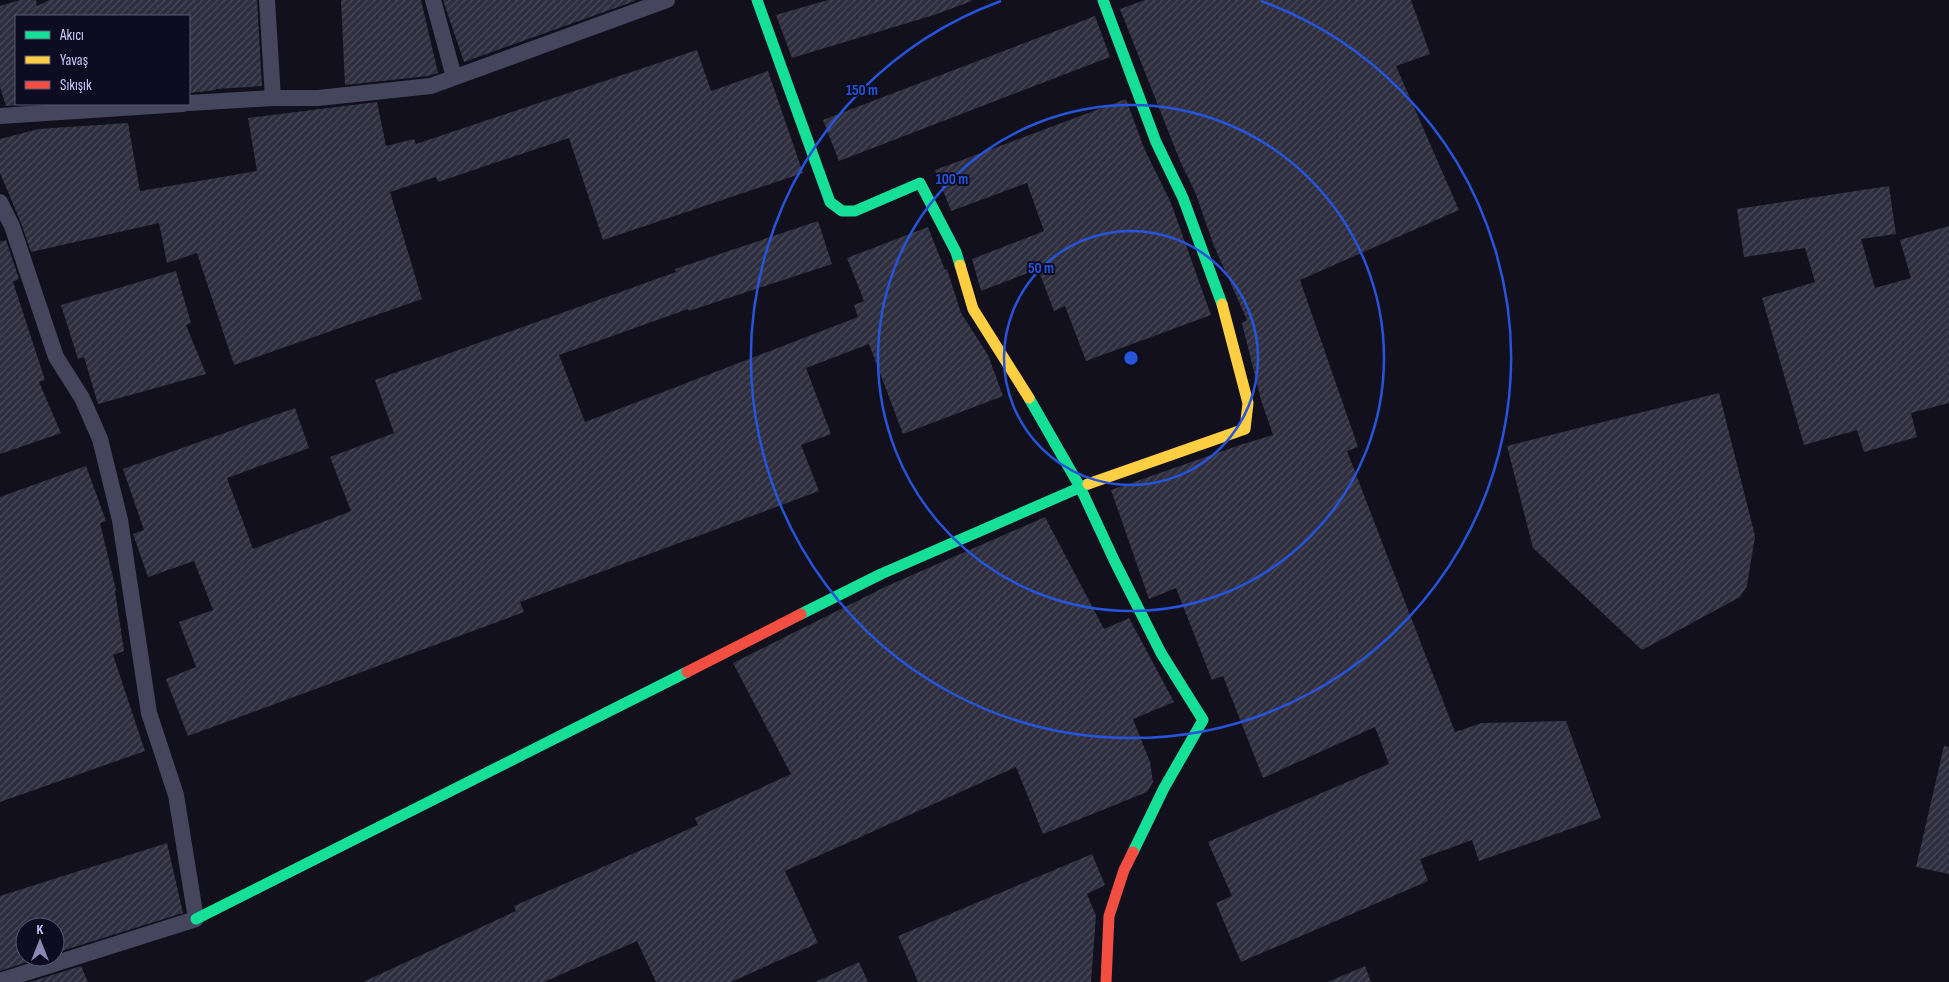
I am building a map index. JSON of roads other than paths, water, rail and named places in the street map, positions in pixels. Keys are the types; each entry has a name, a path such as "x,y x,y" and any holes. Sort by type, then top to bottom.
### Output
{"street":[{"path":"266,0 273,98"},
{"path":"433,0 454,77"},
{"path":"190,103 273,98 318,98 432,86 667,0"},
{"path":"758,0 830,202 842,211 855,211 920,183 956,252 973,308 1020,381 1080,487 1161,653 1203,720 1164,788 1124,870 1109,916 1106,982"},
{"path":"0,981 196,919 881,574 1080,487 1245,429 1248,403 1227,320 1184,198 1156,142 1103,0"},
{"path":"0,116 168,105"},
{"path":"0,202 12,226 56,357 82,398 100,439 120,520 149,714 176,795 196,919"}]}
